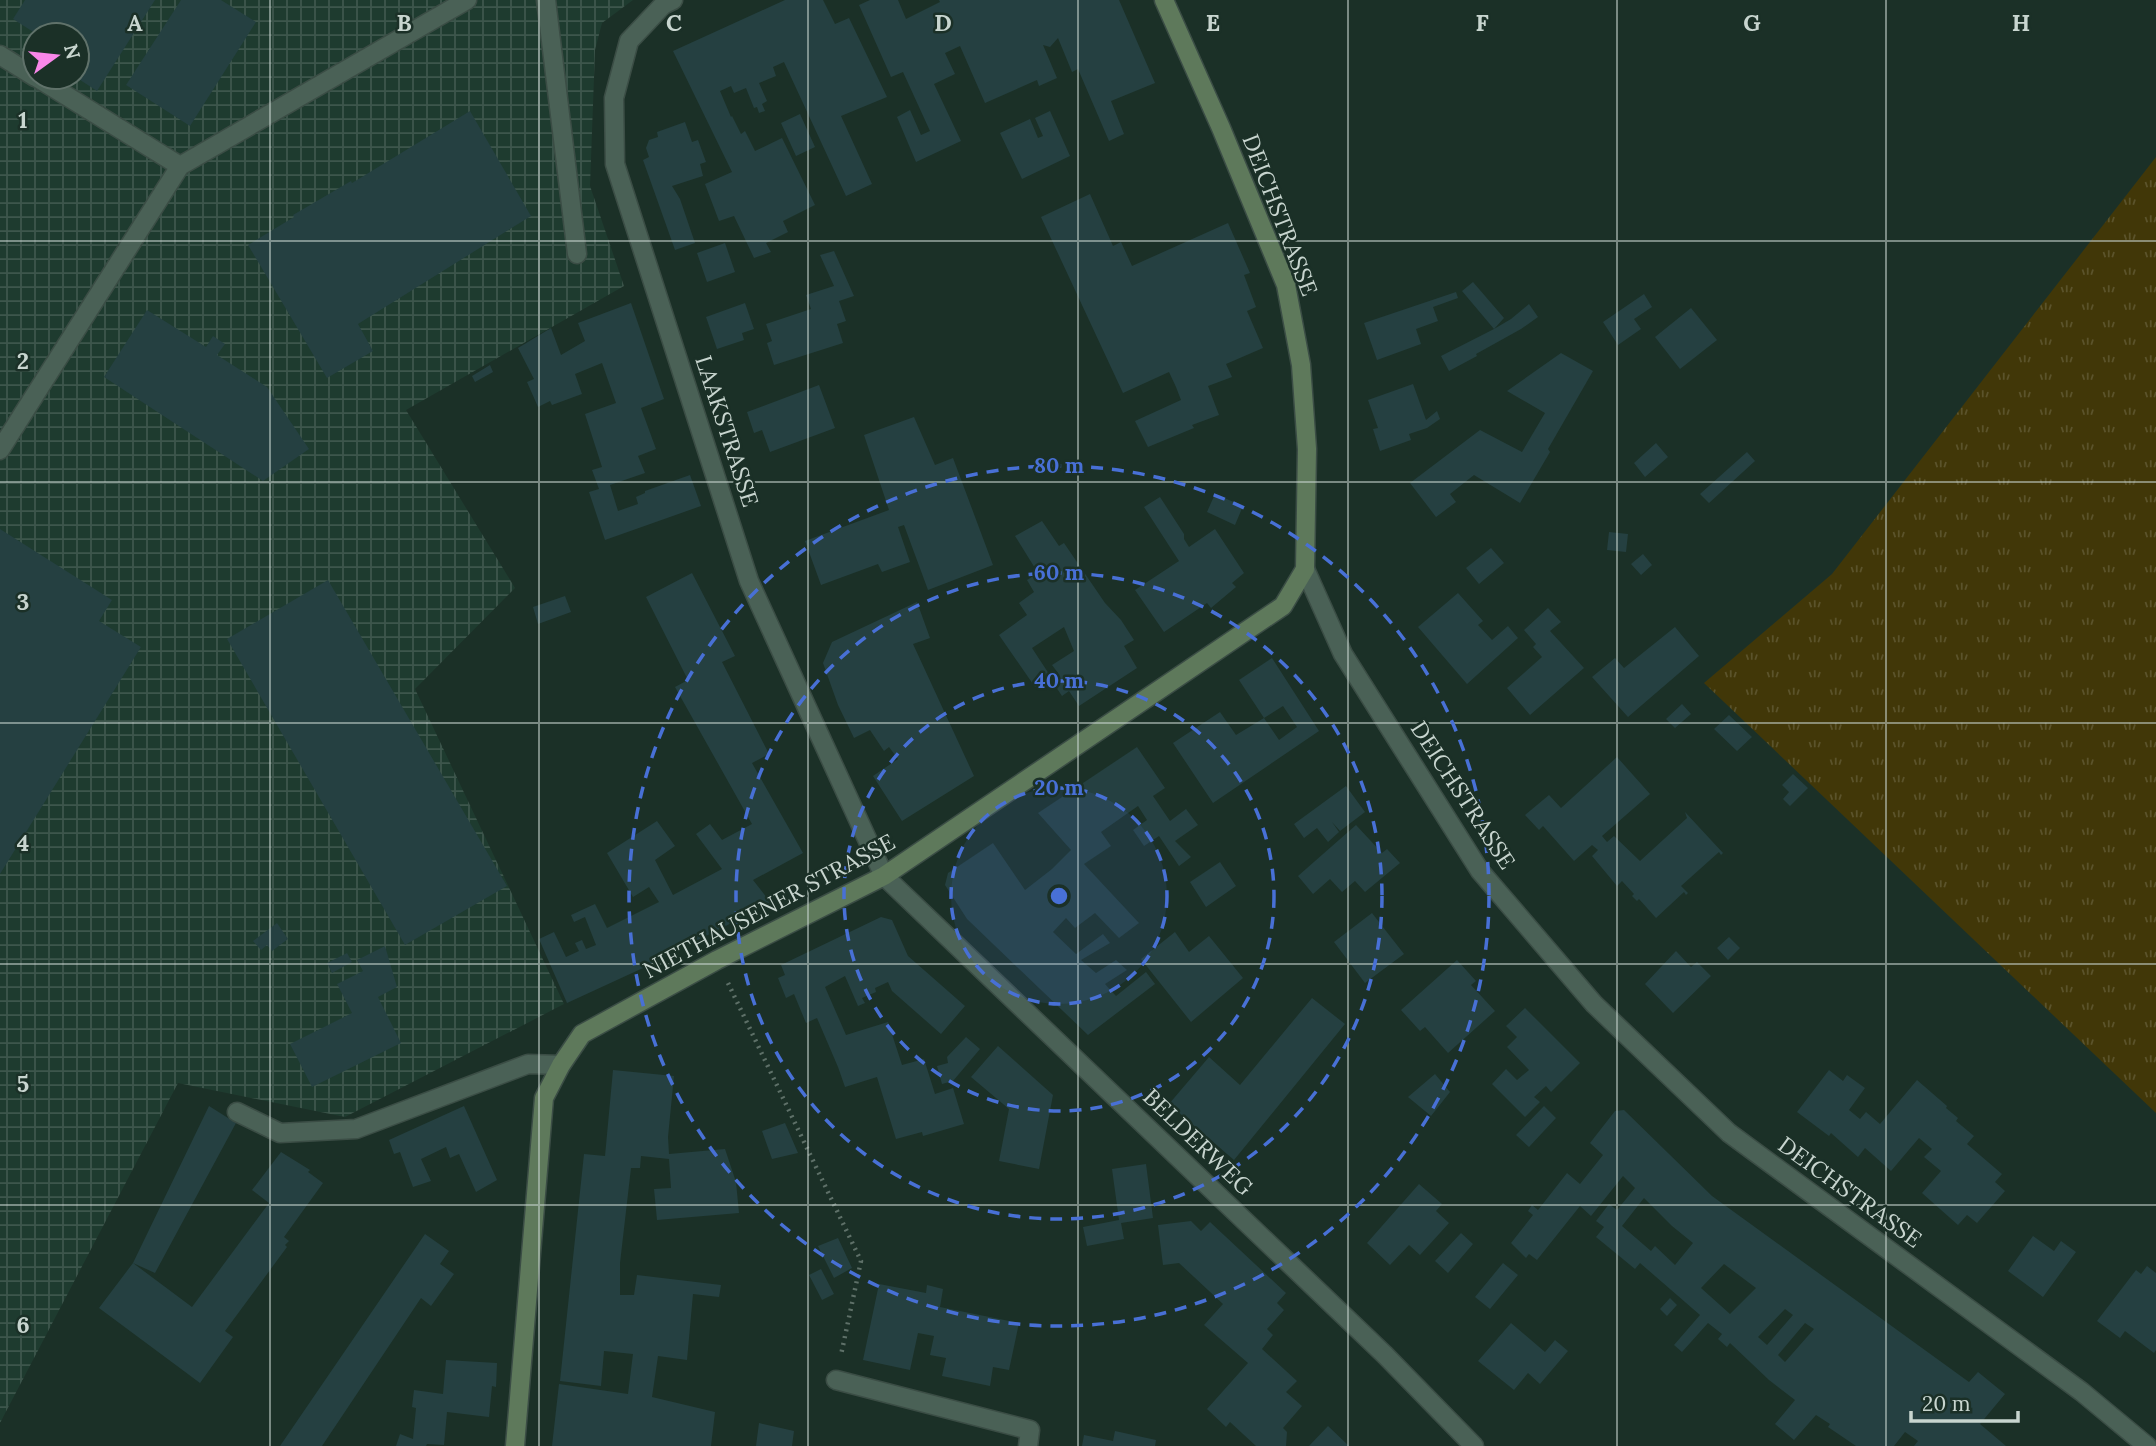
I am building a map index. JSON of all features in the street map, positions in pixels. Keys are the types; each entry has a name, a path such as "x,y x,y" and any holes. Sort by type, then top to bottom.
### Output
{"street":[{"path":"0,450 180,166 467,0"},
{"path":"546,0 577,254"},
{"name":"LAAKSTRASSE","path":"673,0 663,5 629,41 614,98 615,164 749,580 884,876"},
{"name":"DEICHSTRASSE","path":"1164,0 1286,285 1301,366 1307,449 1305,569 1343,654 1480,871 1594,1004 1729,1133 2082,1392 2147,1446"},
{"path":"0,55 21,68"},
{"path":"58,91 180,166"},
{"name":"NIETHAUSENER STRASSE","path":"516,1446 544,1098 561,1065 582,1034 717,960 884,876 1283,606 1305,569"},
{"name":"BELDERWEG","path":"884,876 1385,1355 1474,1446"},
{"path":"237,1112 280,1133 356,1129 528,1064 561,1065"},
{"path":"836,1380 1030,1430 1028,1446"}],"path":[{"path":"717,960 861,1261 836,1380"}],"shaded area":[{"path":"0,0 633,0 602,23 595,50 590,186 624,286 406,410 515,588 415,689 564,1004 345,1117 178,1083 0,1423"}],"green space":[{"path":"2156,157 2156,1113 1704,683 1832,574"}],"building":[{"path":"25,0 155,0 97,91 91,87 91,21 21,21 21,24 13,19"},
{"path":"181,0 221,0 256,22 190,126 126,85"},
{"path":"785,0 823,0 835,24 849,18 887,97 841,116 872,184 846,196 784,62 773,67 776,76 759,83 767,101 762,104 765,111 759,113 757,107 754,108 746,88 734,93 731,86 720,91 731,117 741,134 745,131 755,151 782,138 815,205 783,221 788,232 766,243 771,252 754,258 734,216 719,221 705,184 732,172 673,51"},
{"path":"870,0 898,0 906,19 940,2 939,0 1119,0 1155,83 1111,101 1124,134 1109,141 1078,69 1072,72 1058,38 1050,47 1043,45 1057,78 1039,86 1037,80 985,103 960,46 945,53 955,74 934,84 961,141 916,162 897,117 910,110 921,135 930,131 903,72 891,77 859,5"},
{"path":"470,111 531,216 358,324 373,351 327,378 248,245 294,217 293,215 351,181 352,183"},
{"path":"1050,111 1070,156 1022,179 1000,133 1030,119 1038,138 1043,136 1035,118"},
{"path":"800,114 815,147 796,156 781,123"},
{"path":"685,122 692,142 698,140 706,162 700,164 703,176 672,186 680,199 695,243 675,250 643,160 649,157 646,148 649,140 658,137 657,132"},
{"path":"1090,194 1113,246 1121,242 1132,266 1228,223 1250,273 1244,275 1256,307 1247,311 1263,348 1226,364 1232,377 1208,386 1219,415 1148,447 1135,421 1181,400 1176,387 1169,372 1123,393 1041,217"},
{"path":"725,243 735,272 707,282 697,253"},
{"path":"834,251 854,296 839,301 846,321 837,324 843,343 774,365 767,343 772,341 766,324 811,309 806,295 834,286 820,255"},
{"path":"1473,282 1504,318 1494,329 1462,291"},
{"path":"1456,292 1458,298 1433,307 1438,321 1416,329 1421,344 1377,360 1364,323"},
{"path":"1644,294 1652,307 1634,319 1641,329 1618,345 1603,322"},
{"path":"631,303 664,399 641,408 656,449 638,456 645,473 610,485 618,511 638,504 636,497 645,491 690,475 701,506 605,540 589,492 599,489 592,470 602,467 585,414 616,403 602,363 575,374 582,394 552,405 550,401 538,407 527,382 534,379 518,348 551,328 561,355 585,341 578,323"},
{"path":"745,303 754,329 742,333 744,340 717,349 706,317"},
{"path":"1529,304 1538,317 1449,371 1441,356 1494,329"},
{"path":"1691,308 1717,340 1680,369 1655,337"},
{"path":"147,310 206,347 213,336 225,344 217,355 267,387 309,449 263,481 104,377"},
{"path":"1561,353 1593,371 1520,503 1474,475 1450,494 1456,502 1436,517 1410,483 1480,430 1522,452 1545,413 1507,391"},
{"path":"490,365 493,372 475,382 472,376"},
{"path":"1413,384 1426,420 1437,411 1440,419 1427,428 1409,434 1411,440 1380,451 1373,429 1378,428 1368,400"},
{"path":"819,385 835,428 770,452 762,430 754,433 747,412"},
{"path":"914,417 935,465 953,458 993,565 928,590 904,525 898,527 910,562 882,572 878,564 821,585 805,541 889,510 864,435"},
{"path":"1656,443 1668,457 1645,477 1634,463"},
{"path":"1747,452 1755,461 1709,503 1700,494"},
{"path":"1215,494 1243,506 1235,525 1207,512"},
{"path":"1160,497 1184,534 1189,547 1215,529 1244,573 1232,583 1236,587 1211,608 1207,603 1164,632 1135,590 1179,561 1144,507"},
{"path":"1042,521 1059,546 1064,543 1134,640 1124,646 1137,668 1079,706 1069,691 1062,696 1050,678 1058,673 1052,665 1074,651 1064,627 1032,648 1051,677 1035,687 999,635 1027,615 1019,603 1034,592 1027,580 1038,573 1015,536"},
{"path":"0,529 112,600 99,621 141,647 0,874"},
{"path":"1609,532 1628,534 1626,552 1607,550"},
{"path":"1491,548 1504,563 1479,584 1466,568"},
{"path":"1643,554 1652,565 1641,575 1631,564"},
{"path":"692,573 735,656 722,662 769,754 752,763 803,853 753,880 771,903 567,1003 539,939 554,932 566,957 579,951 575,943 582,940 586,949 596,945 585,917 574,922 571,915 595,904 607,928 659,902 649,887 633,897 607,853 657,821 675,846 655,860 673,895 722,869 696,834 710,824 722,840 752,824 675,687 688,680 646,597"},
{"path":"328,580 507,886 405,945 227,639"},
{"path":"1458,593 1483,621 1478,625 1492,640 1508,626 1518,638 1467,684 1418,627"},
{"path":"565,596 571,612 538,624 533,607"},
{"path":"917,602 930,638 913,644 974,776 902,821 873,776 898,759 889,747 884,751 870,730 854,738 838,705 823,663 832,642"},
{"path":"1548,608 1561,622 1550,631 1584,668 1530,715 1507,688 1542,657 1533,647 1536,644 1524,630"},
{"path":"1675,627 1699,656 1628,717 1592,677 1615,658 1624,668"},
{"path":"1272,658 1319,731 1213,803 1173,743 1220,712 1236,735 1264,718 1239,680","holes":["1283,706 1297,727 1279,740 1264,718"]},
{"path":"1682,704 1691,714 1675,728 1666,719"},
{"path":"1729,715 1752,737 1737,751 1714,729"},
{"path":"1137,747 1165,788 1153,796 1170,821 1186,809 1198,825 1175,841 1191,857 1179,866 1159,836 1144,846 1133,830 1147,820 1138,806 1101,832 1111,846 1084,864 1139,923 1119,938 1095,913 1075,928 1066,918 1053,932 1076,954 1103,934 1110,943 1081,960 1096,973 1116,960 1127,970 1105,984 1116,996 1146,972 1155,984 1088,1035 967,919 945,885 948,873 993,843 1025,890 1071,850 1038,813"},
{"path":"1617,757 1650,794 1602,836 1607,842 1614,836 1640,861 1687,818 1685,812 1723,853 1721,855 1719,852 1681,886 1688,893 1686,895 1684,892 1656,918 1639,899 1637,901 1632,896 1634,894 1622,881 1617,886 1592,856 1598,850 1592,845 1574,861 1543,826 1539,830 1525,815 1549,795 1561,808"},
{"path":"1793,774 1808,788 1790,806 1783,799 1789,792 1782,785"},
{"path":"1346,786 1365,812 1340,831 1332,822 1339,832 1328,842 1317,828 1304,838 1294,824"},
{"path":"1356,825 1382,853 1387,849 1400,863 1365,892 1355,881 1342,892 1330,879 1313,894 1298,876"},
{"path":"1220,862 1236,886 1206,907 1190,882"},
{"path":"1372,913 1404,954 1365,983 1334,942"},
{"path":"881,917 892,920 908,956 965,1006 941,1034 892,991 888,982 875,988 876,992 862,998 865,1003 858,1006 845,976 825,987 846,1035 888,1022 902,1065 924,1059 935,1094 953,1088 964,1124 923,1136 922,1132 896,1139 877,1077 845,1087 817,1018 806,1023 794,994 786,998 778,978 785,975 781,965"},
{"path":"277,923 288,939 272,951 267,945 261,950 253,941"},
{"path":"1175,932 1189,952 1209,936 1243,978 1191,1022 1141,959"},
{"path":"1729,937 1740,948 1728,960 1717,948"},
{"path":"385,946 397,987 378,997 401,1043 312,1087 290,1044 352,1013 337,984 363,971 357,960"},
{"path":"1676,951 1691,967 1697,962 1711,976 1673,1013 1645,984"},
{"path":"347,953 352,962 332,973 327,963"},
{"path":"1457,960 1476,981 1471,985 1495,1011 1448,1053 1425,1027 1420,1031 1401,1010"},
{"path":"1312,998 1345,1024 1234,1160 1169,1104 1209,1057 1240,1085"},
{"path":"1525,1008 1580,1063 1551,1092 1546,1086 1534,1097 1540,1102 1525,1117 1492,1084 1506,1069 1517,1080 1529,1070 1507,1047 1517,1037 1506,1026"},
{"path":"966,1037 980,1049 953,1081 942,1084 937,1066 948,1063 947,1057"},
{"path":"998,1046 1053,1095 1039,1169 999,1161 1009,1109 971,1077"},
{"path":"613,1070 674,1076 669,1154 725,1149 736,1182 739,1213 657,1220 654,1189 671,1188 669,1159 641,1156 640,1168 631,1168 620,1263 620,1295 634,1295 637,1275 721,1285 719,1297 693,1294 687,1360 658,1356 652,1397 715,1412 711,1446 552,1446 559,1384 628,1394 633,1354 604,1351 601,1386 560,1381 584,1154 605,1156"},
{"path":"1829,1070 1843,1081 1847,1075 1865,1088 1849,1110 1860,1119 1866,1112 1880,1124 1917,1080 1947,1106 1958,1118 1956,1121 1974,1136 1967,1144 2002,1174 1995,1182 2005,1191 1977,1223 1967,1215 1958,1225 1922,1193 1941,1171 1924,1157 1932,1149 1919,1138 1891,1171 1865,1148 1858,1157 1831,1133 1829,1136 1797,1112"},
{"path":"1435,1074 1450,1092 1431,1116 1408,1097"},
{"path":"209,1106 236,1123 155,1273 133,1263"},
{"path":"464,1106 497,1180 476,1192 459,1154 450,1158 446,1147 421,1159 431,1181 413,1187 400,1152 394,1154 389,1140"},
{"path":"1544,1106 1556,1118 1529,1147 1516,1135"},
{"path":"1624,1110 1712,1196 1969,1382 1978,1372 2005,1394 1980,1424 2006,1446 1914,1446 1918,1441 1905,1432 1894,1446 1856,1446 1828,1427 1830,1424 1816,1415 1794,1440 1775,1424 1795,1400 1769,1380 1730,1343 1727,1347 1718,1339 1722,1334 1708,1323 1682,1352 1674,1345 1700,1315 1640,1263 1635,1269 1596,1237 1604,1227 1596,1221 1609,1204 1617,1210 1635,1188 1623,1176 1591,1216 1580,1206 1537,1260 1529,1254 1526,1258 1511,1243 1533,1215 1528,1211 1532,1205 1538,1210 1567,1173 1580,1184 1603,1155 1590,1143 1615,1111","holes":["1644,1198 1693,1243 1675,1265 1655,1246 1651,1251 1622,1226","1724,1264 1756,1288 1730,1314 1701,1288","1785,1309 1793,1315 1767,1345 1758,1337","1805,1323 1814,1329 1785,1362 1778,1355"]},
{"path":"785,1123 798,1153 772,1159 762,1131"},
{"path":"281,1152 310,1170 308,1172 323,1183 284,1237 289,1241 285,1245 287,1247 225,1331 233,1337 200,1383 99,1308 133,1263 192,1307 269,1203 252,1190"},
{"path":"1146,1164 1153,1218 1121,1223 1124,1239 1087,1246 1083,1227 1119,1220 1112,1169"},
{"path":"1419,1184 1442,1204 1436,1211 1449,1223 1420,1255 1409,1245 1390,1265 1367,1243"},
{"path":"1191,1221 1201,1231 1210,1222 1286,1293 1277,1303 1284,1310 1267,1329 1273,1335 1262,1349 1297,1381 1286,1392 1302,1406 1283,1428 1287,1432 1286,1446 1256,1446 1230,1422 1226,1427 1207,1409 1248,1363 1204,1325 1223,1304 1179,1263 1163,1265 1158,1225"},
{"path":"1461,1233 1473,1244 1448,1273 1435,1261"},
{"path":"425,1234 449,1251 440,1264 454,1274 431,1306 421,1298 322,1446 280,1446"},
{"path":"2033,1236 2054,1251 2061,1241 2076,1252 2043,1297 2008,1271"},
{"path":"838,1238 852,1268 834,1278 818,1246"},
{"path":"1503,1263 1518,1275 1490,1309 1475,1297"},
{"path":"2147,1266 2156,1273 2154,1353 2125,1331 2120,1338 2097,1321 2136,1270 2141,1274"},
{"path":"821,1269 834,1294 822,1300 809,1275"},
{"path":"879,1284 926,1293 927,1285 943,1289 940,1307 1019,1323 1009,1370 993,1367 990,1386 942,1376 946,1358 930,1355 934,1336 918,1333 910,1370 863,1360"},
{"path":"1670,1298 1677,1305 1667,1316 1660,1309"},
{"path":"1511,1323 1545,1352 1555,1340 1568,1351 1540,1384 1528,1373 1514,1390 1478,1361"},
{"path":"446,1360 497,1363 496,1387 492,1386 489,1417 447,1412 444,1445 396,1446 400,1434 413,1439 416,1408 412,1407 414,1390 443,1394"},
{"path":"759,1423 794,1431 792,1446 756,1446"},
{"path":"1328,1426 1349,1446 1309,1446"},
{"path":"1115,1431 1156,1440 1155,1446 1082,1446 1084,1435 1113,1441"}]}
